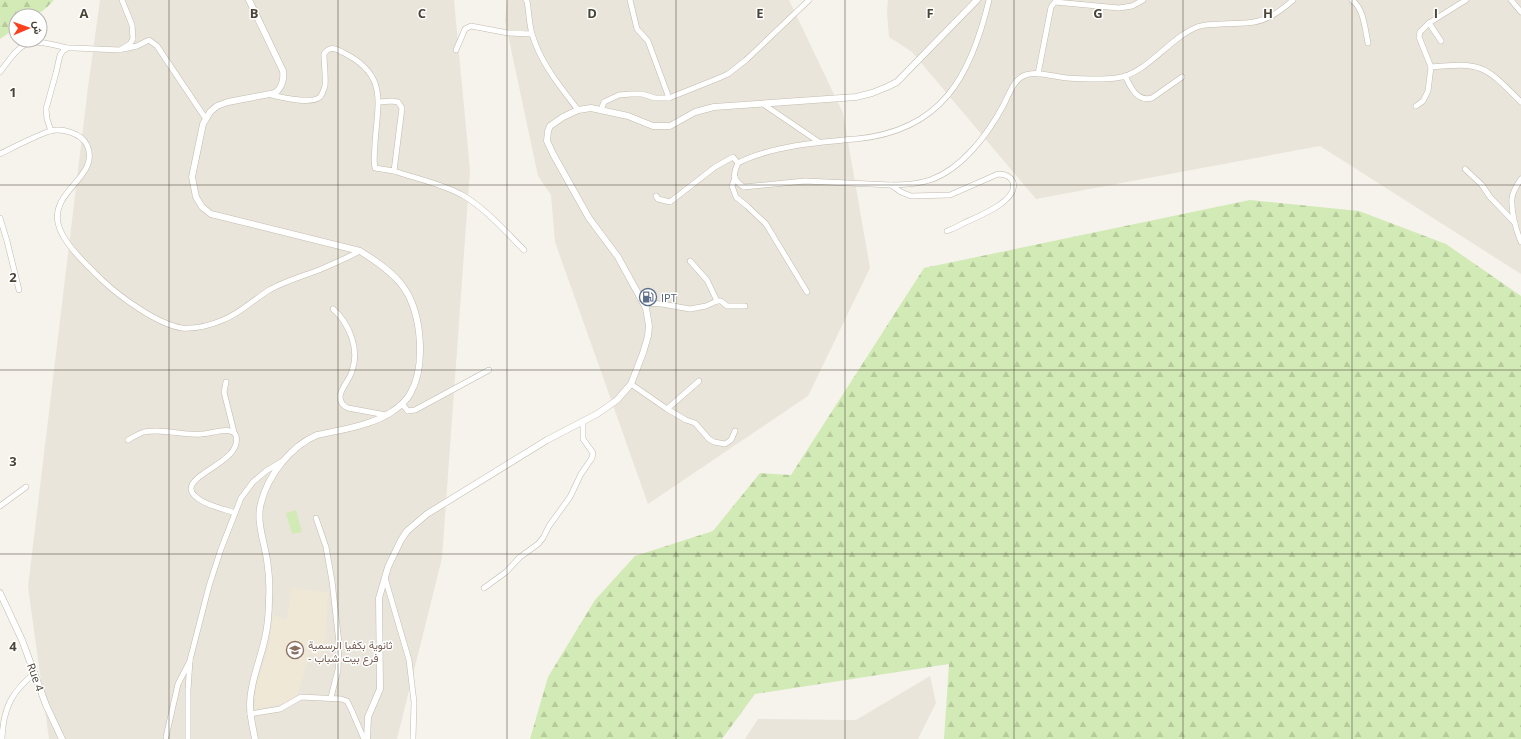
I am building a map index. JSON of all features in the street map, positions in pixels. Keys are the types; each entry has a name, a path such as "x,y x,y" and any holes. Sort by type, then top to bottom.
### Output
{"street":[{"path":"122,0 134,33 133,39 123,49"},
{"path":"249,0 283,71 283,77 278,90 270,95"},
{"path":"526,0 532,34 543,61 551,75 578,110"},
{"path":"630,0 637,29 646,39 669,98"},
{"path":"601,110 604,102 619,95 642,94 655,98 669,98 704,85 732,71 759,49 809,0"},
{"path":"365,739 368,717 380,689 379,598 385,578 401,540 407,531 427,514 547,440 583,422 617,400 631,384 643,353 648,336 649,318 644,303 618,257 589,218 553,154 547,141 550,126 563,117 578,110 591,108 628,116 653,126 665,127 670,126 702,109 856,97 872,93 887,88 906,74 977,0"},
{"path":"807,292 766,224 748,206 736,197 732,186 738,163 750,157 819,142 880,136 909,126 940,105 951,92 964,71 978,39 990,0"},
{"path":"1038,74 1051,7 1055,2 1119,8 1132,6 1143,0"},
{"path":"734,177 738,183 744,187 805,181 904,185 930,180 942,174 957,163 984,138 1019,78 1038,74 1067,78 1095,79 1125,76 1146,64 1173,42 1197,27 1205,25 1254,22 1270,16 1294,0"},
{"path":"1352,0 1358,5 1361,11 1368,43"},
{"path":"1416,106 1423,101 1428,91 1431,67 1419,37 1420,32 1429,22 1466,0"},
{"path":"1511,0 1521,12"},
{"path":"1429,22 1441,41"},
{"path":"456,50 465,29 471,26 508,33 532,34"},
{"path":"0,72 12,54 28,43 46,43 67,48 113,50 137,46 149,40 157,46 206,119"},
{"path":"51,131 46,119 46,109 60,55 67,48"},
{"path":"188,739 188,690 190,660 209,586 241,498 252,482 281,462 297,446 309,438 372,422 386,415 402,404 413,387 418,375 419,364 419,332 413,306 405,289 398,280 376,260 360,251 211,214 202,207 196,197 192,177 202,131 210,112 217,106 228,102 270,95 310,101 320,97 325,86 324,54 327,50 334,48 354,58 370,74 378,89 379,102 374,164 375,168 394,171 447,188 464,196 488,214 524,250"},
{"path":"1431,67 1458,64 1484,69 1496,76 1521,102"},
{"path":"1125,76 1136,94 1147,99 1152,98 1182,77"},
{"path":"379,102 398,102 402,108 394,171"},
{"path":"763,104 819,142"},
{"path":"0,154 51,131 66,131 78,135 87,146 89,154 88,164 81,176 62,199 58,207 58,222 61,231 77,254 108,285 144,311 165,323 182,328 192,328 223,320 272,288 320,270 360,251"},
{"path":"656,196 658,199 670,202 715,167 733,157 738,163"},
{"path":"1465,169 1482,185 1490,197 1516,223"},
{"path":"891,185 901,192 911,196 950,195 998,174 1004,174 1009,177 1013,186 1011,194 1000,205 947,231"},
{"path":"1521,179 1515,188 1512,198 1521,242"},
{"path":"0,218 19,290"},
{"path":"690,261 707,280 717,301"},
{"path":"644,303 662,304 690,309 706,306 717,301 721,301 727,306 745,306"},
{"path":"333,309 340,315 348,327 354,353 354,365 340,397 342,404 352,410 386,415"},
{"path":"402,404 408,411 415,410 489,370"},
{"path":"667,409 698,381"},
{"path":"226,382 224,392 236,435 236,441 230,454 192,483 191,490 195,497 200,501 235,513"},
{"path":"631,384 667,409 686,420 695,423 709,439 714,442 725,444 731,440 735,430"},
{"path":"484,588 506,572 520,557 544,538 549,526 570,497 592,455 592,450 583,439 583,422"},
{"path":"128,440 150,431 199,434 226,430 234,432"},
{"path":"255,739 250,714 250,699 265,637 269,598 268,566 260,525 260,509 263,496 281,462"},
{"path":"0,506 26,487"},
{"path":"316,518 326,547 332,581 339,643 338,670 331,697"},
{"path":"385,578 409,660 414,702 414,739"},
{"name":"Rue 4","path":"0,594 22,640 46,706 62,739"},
{"path":"166,737 178,684 190,660"},
{"path":"2,739 2,712 20,686 35,673"},
{"path":"250,714 280,709 301,697 331,697 341,699 347,702 365,739"}],"shaded area":[{"path":"100,0 454,0 470,170 442,558 397,739 49,739 28,587 88,87"},
{"path":"507,0 789,0 843,113 870,268 808,396 648,504 555,242 551,195 538,176 505,21"},
{"path":"888,0 1521,0 1521,274 1320,146 1036,199 912,52 889,37 887,12"},
{"name":"ثانوية بكفيا الرسمية - فرع بيت شباب","path":"292,588 328,593 325,641 321,655 309,654 298,694 286,703 255,709 256,686 269,647 273,615 287,620"},
{"path":"930,676 936,703 918,739 745,739 758,719 856,720"}],"green space":[{"path":"0,0 54,0 46,8 8,8 8,34 0,39"},
{"path":"1250,200 1359,211 1446,244 1521,296 1521,739 944,739 949,664 755,694 722,739 530,739 548,677 595,600 635,556 713,531 760,473 791,475 924,268"},
{"path":"296,510 302,532 292,534 286,513"}],"place":[{"name":"IPT","path":"648,297"},
{"name":"ثانوية بكفيا الرسمية - فرع بيت شباب","path":"295,650"}]}
